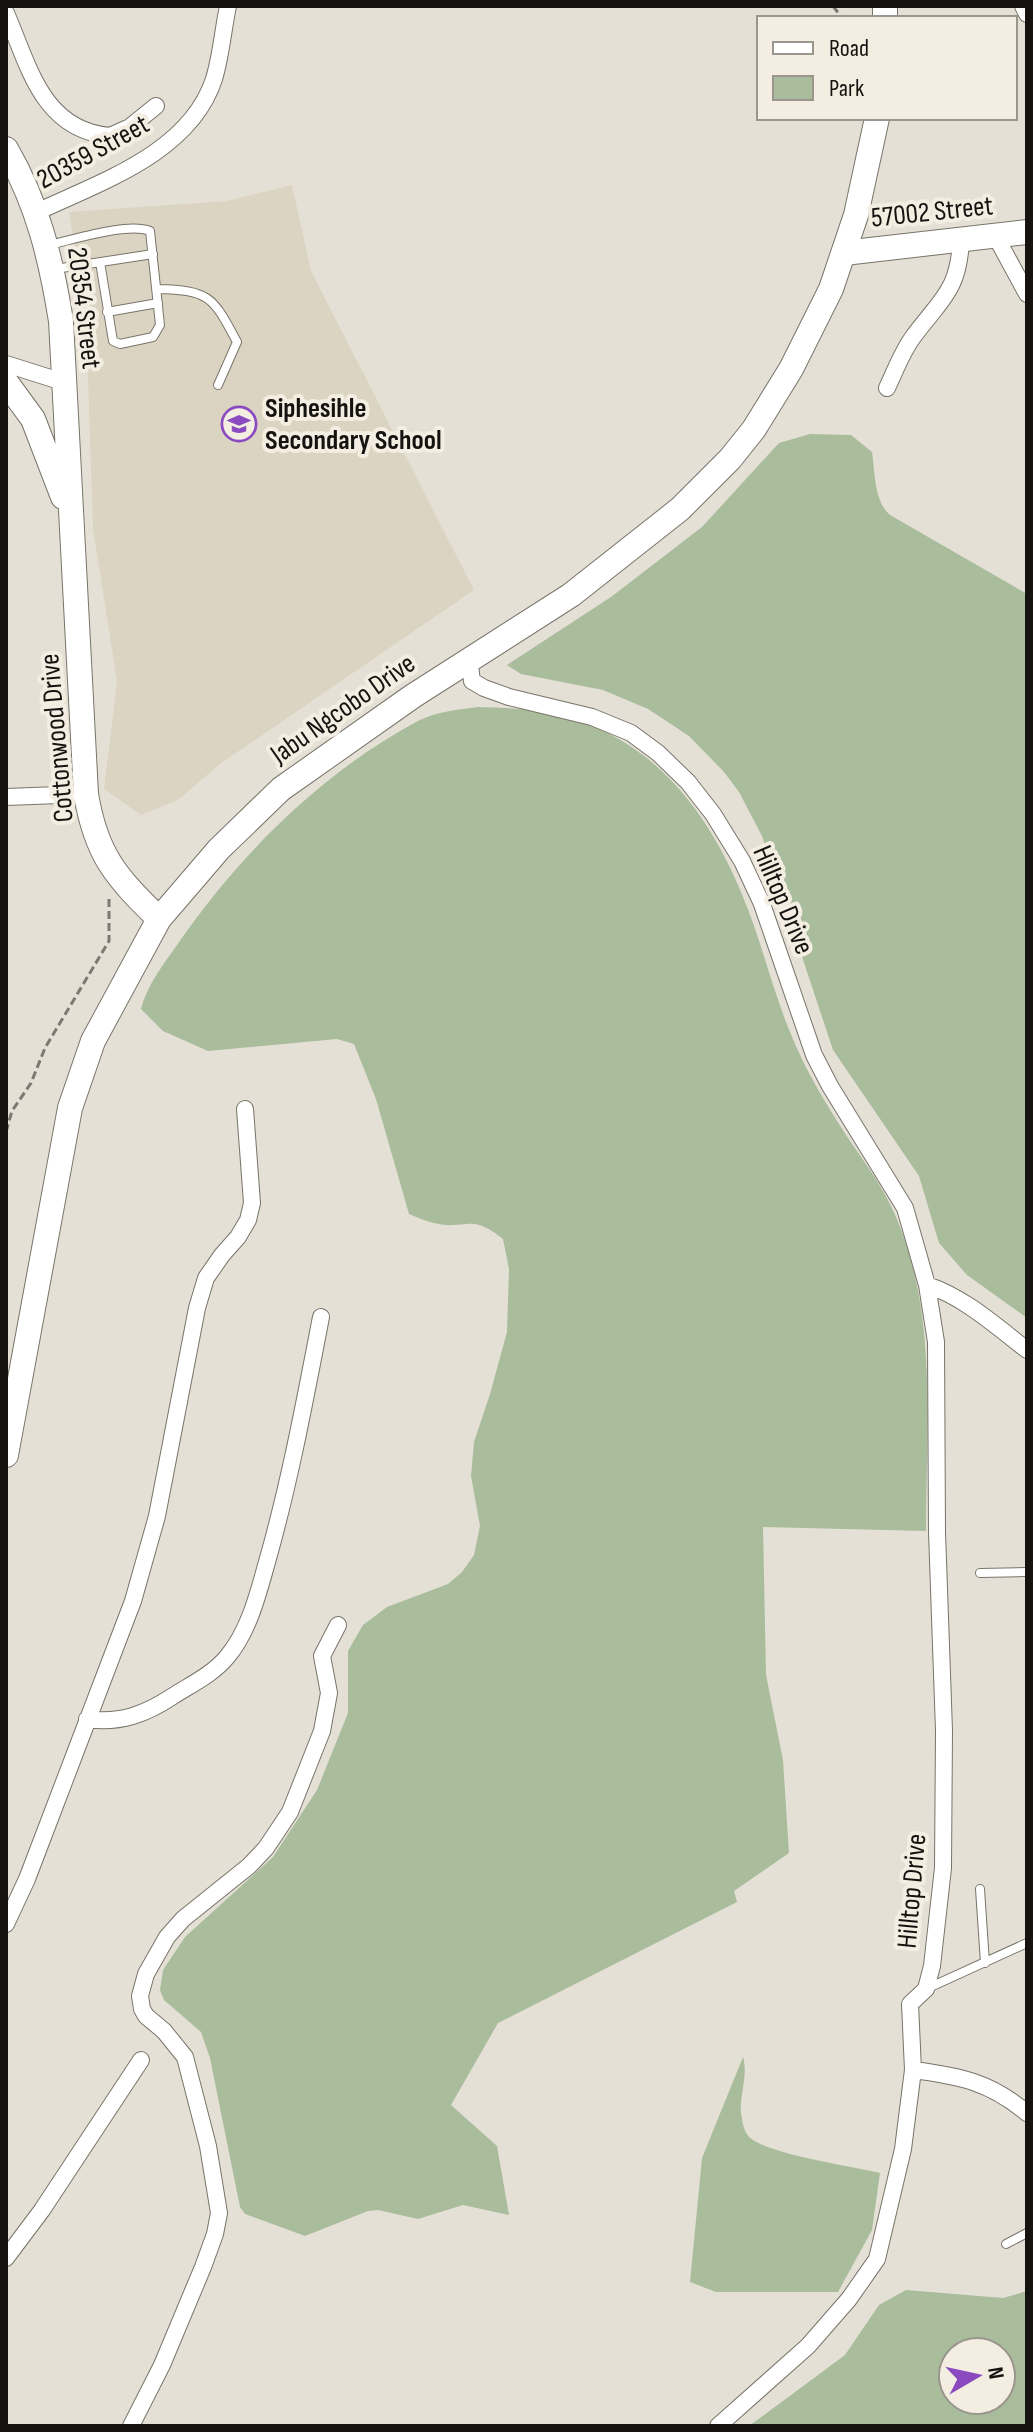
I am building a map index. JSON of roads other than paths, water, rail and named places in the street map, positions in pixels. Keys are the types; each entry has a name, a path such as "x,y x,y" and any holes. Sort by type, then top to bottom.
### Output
{"main road":[{"name":"Jabu Ngcobo Drive","path":"6,1455 70,1108 93,1041 159,919 219,849 281,789 469,658 571,595 680,509 722,467 754,429 791,369 831,289 856,215 877,120"},
{"name":"20354 Street","path":"6,149 37,212 53,270 61,321 73,530"},
{"name":"57002 Street","path":"844,253 1026,234"},
{"path":"6,382 28,411 45,446 73,530"},
{"name":"Cottonwood Drive","path":"73,530 86,794 96,841 117,875 159,919"}],"street":[{"name":"20359 Street","path":"37,212 139,162 188,123 214,80 228,6"},
{"path":"1023,6 1027,14"},
{"path":"6,13 46,103 56,113 82,128 105,136 115,135 156,106"},
{"path":"995,235 1027,294"},
{"path":"887,388 911,340 947,295 960,267 961,239"},
{"path":"6,364 63,382"},
{"name":"Hilltop Drive","path":"469,658 472,681 484,688 592,717 631,733 658,753 688,782 713,814 742,861 762,904 814,1055 905,1208 927,1285 936,1342 937,1532 944,1731 943,1868 932,1966 926,1989 910,2004 913,2070 903,2149 873,2267 808,2346 718,2426"},
{"path":"6,797 86,794"},
{"path":"6,1924 27,1879 133,1601 157,1516 197,1308 206,1278 248,1220 252,1203 245,1109"},
{"path":"927,1285 944,1290 960,1300 1027,1350"},
{"path":"87,1719 111,1721 130,1718 164,1702 214,1670 240,1638 255,1603 291,1472 321,1317"},
{"path":"131,2426 162,2365 203,2267 219,2213 208,2146 185,2057 164,2031 146,2016 140,1996 146,1974 167,1937 183,1919 249,1866 266,1848 290,1812 322,1731 329,1693 322,1656 338,1625"},
{"path":"6,2258 42,2210 141,2060"},
{"path":"913,2070 960,2076 980,2083 1006,2095 1027,2113"}],"lane":[{"path":"48,245 145,229 152,235 160,325 156,334 148,339 115,343 110,334 100,262"},
{"path":"53,270 153,254"},
{"path":"157,289 192,291 206,297 220,311 237,342 218,385"},
{"path":"107,312 158,303"},
{"path":"980,1573 1027,1572"},
{"path":"980,1889 985,1963"},
{"path":"926,1989 1027,1943"},
{"path":"1006,2244 1027,2233"}],"place":[{"name":"Siphesihle Secondary School","path":"239,424"}]}
